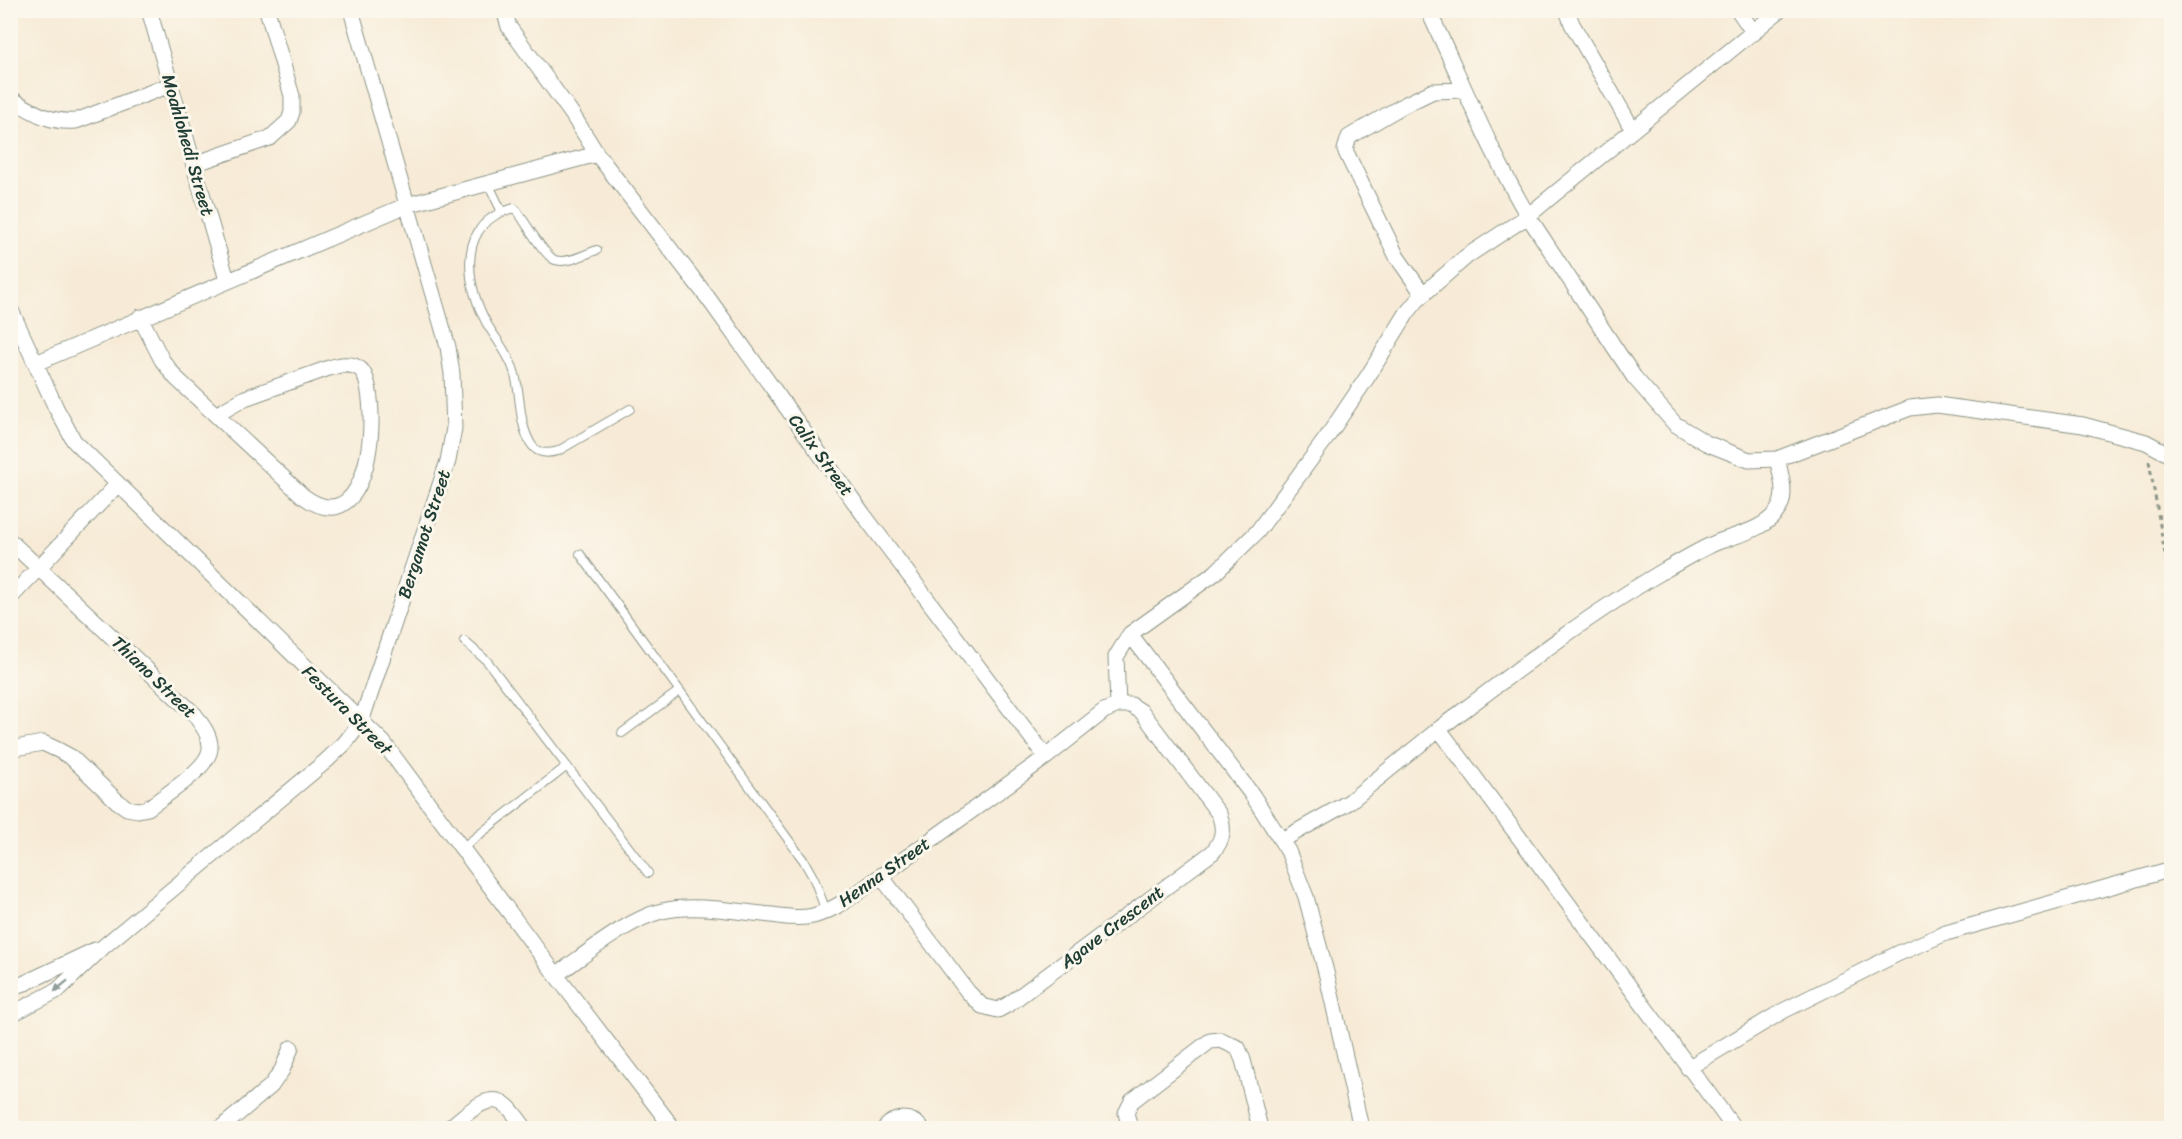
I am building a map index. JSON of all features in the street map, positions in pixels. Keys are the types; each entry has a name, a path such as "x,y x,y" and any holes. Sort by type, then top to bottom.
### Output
{"street":[{"name":"Moahlohedi Street","path":"149,10 227,280"},
{"path":"194,165 270,138 289,121 292,112 292,96 267,10"},
{"name":"Bergamot Street","path":"10,1015 58,990 103,946 326,761 345,743 361,722 448,461 454,428 453,385 448,347 351,10"},
{"name":"Calix Street","path":"504,10 509,27 572,114 597,154 708,298 863,514 1046,757"},
{"path":"1428,10 1512,189 1528,216 1634,377 1675,424 1706,443 1749,460 1777,459 1910,408 1937,405 2083,425 2146,442 2172,456"},
{"path":"1567,10 1572,24 1633,130"},
{"path":"1738,10 1754,33"},
{"path":"1118,705 1116,657 1130,634 1215,573 1257,531 1331,431 1407,313 1423,294 1467,255 1528,216 1780,10"},
{"path":"10,98 48,118 61,122 76,121 170,85"},
{"path":"1423,294 1397,257 1345,150 1348,137 1404,105 1433,91 1464,90"},
{"path":"36,363 407,205 597,154"},
{"name":"Festura Street","path":"10,308 56,408 74,441 383,742 673,1128"},
{"path":"140,317 168,369 216,415 313,503 328,508 339,507 349,500 358,488 369,445 369,390 362,370 342,364 329,368 245,398 216,415"},
{"path":"1282,840 1349,802 1439,729 1562,636 1603,608 1711,545 1760,525 1773,517 1782,502 1784,485 1777,459"},
{"path":"10,598 117,485"},
{"name":"Thiano Street","path":"10,541 195,715 208,738 210,751 201,766 148,808 138,810 127,808 117,801 71,757 58,750 43,743 10,749"},
{"path":"1130,634 1253,796 1288,851 1306,897 1362,1128"},
{"name":"Henna Street","path":"556,975 624,929 660,912 678,908 711,909 801,918 826,911 855,895 1046,757 1104,711 1118,705"},
{"name":"Agave Crescent","path":"881,876 968,992 982,1006 998,1010 1009,1004 1213,852 1223,835 1223,825 1219,814 1142,712 1131,705 1118,705"},
{"path":"1439,729 1734,1128"},
{"path":"1688,1068 1783,1011 1897,954 1946,933 2172,869"},
{"name":"Bergamot Street","path":"10,988 26,983 103,946"},
{"path":"1130,1128 1126,1113 1132,1101 1210,1041 1221,1040 1238,1048 1260,1128"},
{"path":"221,1128 271,1086 282,1070 291,1048"},
{"path":"449,1128 482,1103 494,1100 507,1105 525,1128"},
{"path":"885,1128 892,1121 899,1119 913,1121 921,1128"}],"lane":[{"path":"488,183 502,212"},
{"path":"597,250 567,260 555,260 547,253 514,208 502,212 474,236 470,250 471,274 476,297 486,323 513,368 524,429 530,443 537,451 548,454 558,452 630,409"},
{"path":"580,554 804,861 814,879 826,911"},
{"path":"464,642 487,661 648,873"},
{"path":"622,733 679,691"},
{"path":"462,848 567,766"}],"path":[{"path":"2146,442 2172,595"}]}
